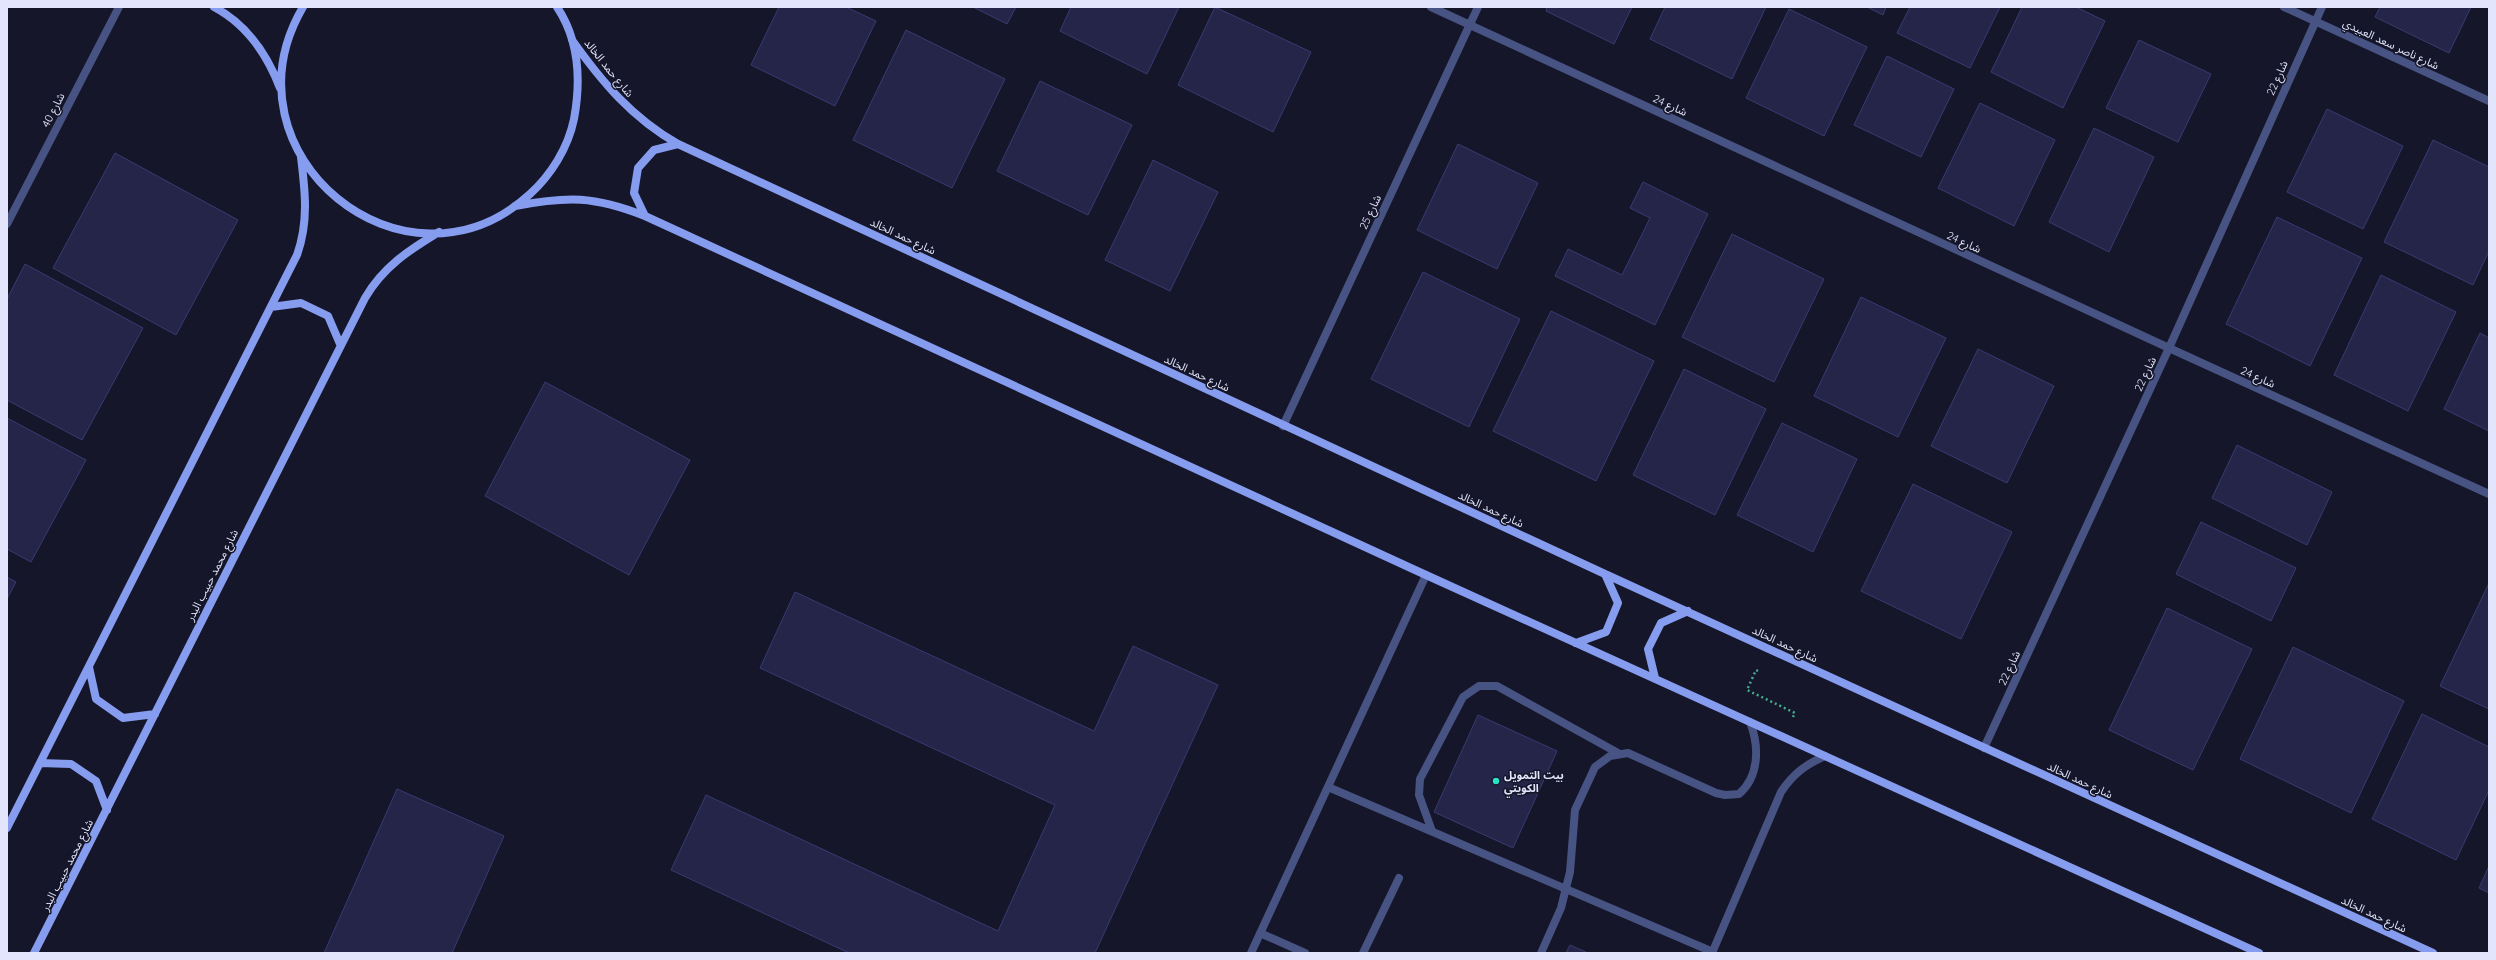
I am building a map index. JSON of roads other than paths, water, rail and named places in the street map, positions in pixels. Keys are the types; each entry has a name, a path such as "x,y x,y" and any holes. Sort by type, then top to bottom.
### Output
{"street":[{"name":"شارع 40","path":"7,224 119,7"},
{"path":"214,7 231,18 248,34 270,64 281,90 291,136 301,157 317,180 336,199 360,215 385,226 405,230 440,232 462,230 484,223 516,206 544,180 559,159 572,129 578,96 578,68 572,40 560,9"},
{"path":"281,90 287,41 302,7"},
{"name":"شارع 24","path":"1431,7 2489,494"},
{"name":"شارع 25","path":"1283,426 1478,7"},
{"name":"شارع ناصر سعد العبيدي","path":"2284,7 2489,101"},
{"name":"شارع 22","path":"1984,748 2169,348 2322,7"},
{"name":"شارع حمد الخالد","path":"572,40 594,70 628,109 646,124 678,144 1283,426 2433,953"},
{"path":"645,216 634,193 638,168 654,150 678,144"},
{"path":"7,828 298,254 303,238 305,206 301,157"},
{"path":"516,206 553,199 585,199 619,206 645,216 1426,575 2259,953"},
{"name":"شارع محمد حبيب البدر","path":"34,953 340,344 370,289 387,268 407,252 440,232"},
{"path":"271,307 301,302 328,316 340,344"},
{"path":"1576,643 1606,632 1618,603 1605,574"},
{"path":"1251,953 1426,575"},
{"path":"1655,678 1648,649 1661,623 1688,611"},
{"path":"89,667 96,699 117,715 123,718 155,714"},
{"path":"1432,832 1419,795 1420,778 1463,697 1479,686 1496,686 1618,753 1634,755 1716,793 1732,796 1739,794 1746,788 1757,754 1757,739 1750,722"},
{"path":"1541,953 1561,908 1567,889 1575,810 1595,767 1618,753"},
{"path":"1328,787 1713,953 1781,792 1791,777 1806,765 1825,756"},
{"path":"40,763 71,764 84,772 96,781 107,810"},
{"path":"1363,953 1399,878"},
{"path":"1260,933 1305,953"}],"place":[{"name":"بيت التمويل الكويتي","path":"1496,781"}]}
